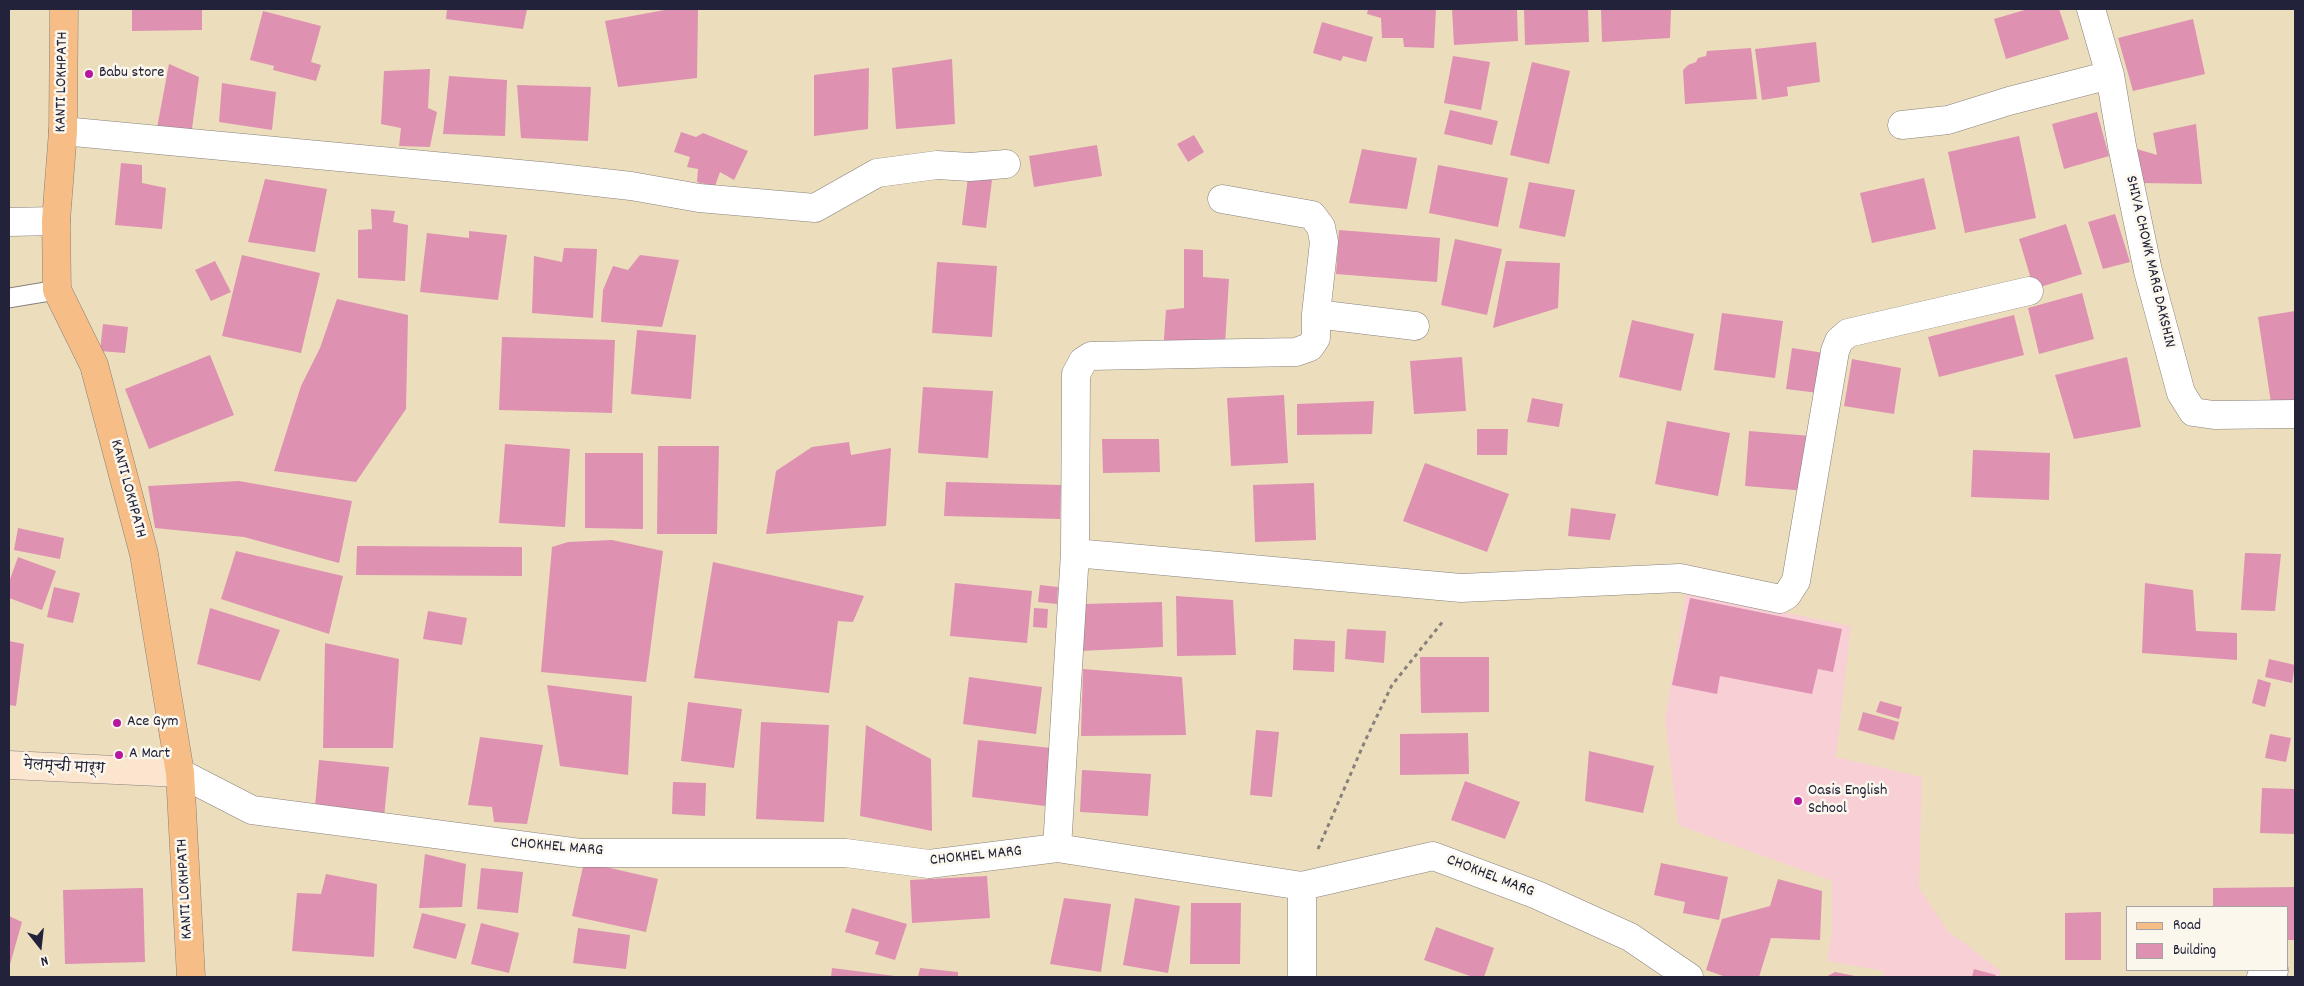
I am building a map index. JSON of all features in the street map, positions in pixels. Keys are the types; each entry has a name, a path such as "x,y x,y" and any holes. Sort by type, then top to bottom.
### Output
{"main road":[{"name":"KANTI LOKHPATH","path":"64,9 63,131 56,221 57,290 94,365 144,554 180,773 191,977"},
{"name":"मेलम्ची मार्ग","path":"9,765 180,773"}],"street":[{"name":"SHIVA CHOWK MARG DAKSHIN","path":"2091,9 2110,75 2122,146 2148,271 2180,393 2193,412 2214,415 2295,414"},
{"path":"1902,125 1948,120 2009,101 2110,75"},
{"path":"63,131 551,177 631,186 699,198 815,208 877,173 937,165 970,167 1006,164"},
{"path":"1057,848 1075,553 1076,374 1083,361 1091,356 1296,352 1310,347 1316,338 1316,314 1324,242 1320,227 1312,215 1222,199"},
{"path":"9,222 56,221"},
{"path":"1075,553 1461,588 1680,578 1780,599 1787,595 1796,581 1834,360 1839,341 1848,333 2029,291"},
{"path":"1316,314 1415,326"},
{"name":"CHOKHEL MARG","path":"180,773 252,810 580,854 846,853 929,864 1057,848 1302,886 1433,856 1537,895 1630,937 1689,977"},
{"path":"1302,886 1302,977"},
{"path":"2261,977 2272,971"}],"lane":[{"path":"9,298 57,290"}],"path":[{"path":"1302,886 1365,740 1392,685 1444,620 1461,588"}],"shaded area":[{"name":"Oasis English School","path":"1686,592 1851,626 1836,757 1922,777 1919,888 1948,931 2001,971 1999,977 1883,977 1884,971 1827,961 1832,932 1832,881 1678,825 1665,720"}],"building":[{"path":"132,9 202,9 202,30 132,31"},
{"path":"447,9 527,9 523,29 446,19"},
{"path":"670,9 698,9 697,78 618,87 605,21"},
{"path":"1368,9 1436,9 1434,48 1404,47 1403,38 1382,38 1381,18 1367,14"},
{"path":"1452,9 1517,9 1518,41 1454,45"},
{"path":"1524,9 1588,9 1589,42 1525,45"},
{"path":"1601,9 1671,9 1670,38 1602,42"},
{"path":"2028,9 2059,9 2069,39 2006,59 1994,19"},
{"path":"263,11 321,26 311,62 321,65 316,81 273,70 274,66 250,60"},
{"path":"2193,19 2205,74 2133,91 2118,38"},
{"path":"1322,22 1373,37 1366,62 1343,56 1341,61 1313,53"},
{"path":"1816,42 1820,82 1787,87 1788,96 1762,100 1755,49"},
{"path":"1751,48 1757,99 1685,104 1683,70 1688,65 1696,62 1698,58 1706,56 1707,51"},
{"path":"1453,56 1490,62 1481,110 1444,103"},
{"path":"952,59 955,124 896,129 892,68"},
{"path":"1532,62 1570,71 1549,164 1510,155"},
{"path":"169,64 199,77 191,136 157,128"},
{"path":"869,68 868,129 814,136 814,75"},
{"path":"430,69 428,108 437,112 430,147 399,146 401,128 381,124 384,71"},
{"path":"449,76 507,80 505,136 443,134"},
{"path":"222,83 276,92 272,130 219,122"},
{"path":"517,85 591,87 588,141 521,138"},
{"path":"1450,110 1498,121 1492,145 1444,134"},
{"path":"2097,112 2109,156 2064,169 2052,124"},
{"path":"2196,124 2202,184 2141,183 2137,149 2157,155 2153,133"},
{"path":"681,132 696,137 703,133 748,151 734,180 720,172 715,186 697,182 698,169 687,167 690,157 674,152"},
{"path":"1194,135 1204,152 1188,162 1177,144"},
{"path":"2019,136 2036,218 1965,233 1948,152"},
{"path":"1097,145 1102,176 1034,187 1029,156"},
{"path":"1362,149 1417,158 1407,209 1349,203"},
{"path":"121,163 142,165 142,183 166,188 162,229 115,225"},
{"path":"1438,165 1508,178 1498,227 1429,213"},
{"path":"968,177 992,180 986,228 962,225"},
{"path":"1924,178 1936,229 1872,243 1860,193"},
{"path":"265,179 327,189 315,252 248,242"},
{"path":"1529,182 1575,190 1565,237 1519,228"},
{"path":"371,209 395,211 393,222 408,225 405,281 358,278 358,230 372,229"},
{"path":"2115,214 2130,262 2103,269 2088,222"},
{"path":"2066,224 2082,274 2034,289 2019,239"},
{"path":"1339,230 1440,238 1437,282 1336,274"},
{"path":"469,231 507,235 498,300 420,292 427,233 469,238"},
{"path":"1455,239 1502,249 1487,315 1441,305"},
{"path":"564,248 597,249 593,318 532,313 534,256 562,262"},
{"path":"1184,249 1203,250 1203,277 1229,279 1225,345 1163,353 1166,310 1184,308"},
{"path":"242,255 320,273 301,353 222,336"},
{"path":"640,255 679,260 662,327 601,322 603,290 613,266 628,270"},
{"path":"215,261 231,292 211,301 195,270"},
{"path":"1506,261 1560,263 1558,308 1493,328"},
{"path":"937,262 997,266 992,337 932,333"},
{"path":"2082,293 2094,339 2039,354 2028,308"},
{"path":"337,299 408,315 406,409 356,482 274,471 301,386 320,348"},
{"path":"2295,311 2295,400 2271,403 2258,317"},
{"path":"1722,313 1783,321 1775,378 1714,370"},
{"path":"2014,315 2024,355 1939,377 1928,337"},
{"path":"1632,320 1694,334 1681,391 1619,377"},
{"path":"103,324 128,327 125,353 100,351"},
{"path":"637,330 696,335 691,399 631,394"},
{"path":"502,337 615,340 612,413 499,410"},
{"path":"1792,348 1824,353 1818,393 1786,389"},
{"path":"210,355 234,415 149,449 125,389"},
{"path":"1462,357 1466,411 1414,414 1410,361"},
{"path":"2127,357 2141,427 2074,439 2055,375"},
{"path":"1852,359 1901,368 1894,414 1844,406"},
{"path":"923,387 993,391 988,458 918,453"},
{"path":"1284,395 1288,463 1231,466 1227,398"},
{"path":"1532,398 1563,404 1559,427 1527,422"},
{"path":"1374,401 1372,434 1297,435 1297,404"},
{"path":"1667,421 1730,433 1718,496 1655,484"},
{"path":"1477,429 1508,429 1507,455 1477,455"},
{"path":"1749,431 1811,436 1807,491 1745,486"},
{"path":"1102,439 1159,439 1160,472 1103,473"},
{"path":"849,442 851,455 891,448 886,526 766,534 776,471 812,447"},
{"path":"505,444 570,449 565,527 499,523"},
{"path":"658,446 719,446 717,534 657,534"},
{"path":"1973,450 2050,453 2049,500 1971,497"},
{"path":"585,453 643,453 643,529 585,528"},
{"path":"1425,463 1509,494 1487,552 1403,521"},
{"path":"239,481 352,501 339,563 244,537 155,528 148,486"},
{"path":"946,482 1061,485 1060,519 944,516"},
{"path":"1314,483 1316,540 1255,542 1253,485"},
{"path":"1571,508 1616,514 1610,540 1568,536"},
{"path":"18,528 64,538 60,559 14,550"},
{"path":"612,540 663,551 646,682 541,672 552,547 568,542"},
{"path":"357,546 522,547 522,576 356,575"},
{"path":"236,551 343,576 329,634 221,599"},
{"path":"2245,553 2281,554 2275,611 2241,610"},
{"path":"18,557 56,571 42,610 9,598 9,582"},
{"path":"713,562 864,596 853,622 838,621 829,693 694,678"},
{"path":"955,583 1032,591 1027,643 950,636"},
{"path":"2145,583 2193,590 2196,631 2237,633 2237,660 2142,653"},
{"path":"1040,585 1058,587 1057,604 1038,602"},
{"path":"54,587 80,593 73,623 47,617"},
{"path":"1176,596 1233,600 1236,655 1177,656"},
{"path":"1690,598 1842,629 1833,672 1818,669 1812,694 1720,676 1717,694 1672,685"},
{"path":"1162,602 1163,647 1080,651 1083,604"},
{"path":"210,608 280,630 260,681 197,664"},
{"path":"1034,608 1048,609 1047,628 1033,627"},
{"path":"428,611 467,618 462,645 423,639"},
{"path":"1347,629 1386,631 1384,663 1345,659"},
{"path":"1294,639 1335,641 1334,672 1293,670"},
{"path":"9,641 24,644 16,706 9,705"},
{"path":"325,643 399,659 393,748 323,748"},
{"path":"1420,657 1489,657 1489,712 1421,713"},
{"path":"2269,659 2295,665 2292,683 2265,677"},
{"path":"1083,669 1182,677 1186,735 1081,736"},
{"path":"969,677 1042,687 1036,734 963,724"},
{"path":"2258,679 2271,683 2265,707 2252,703"},
{"path":"547,685 632,696 628,775 560,766"},
{"path":"1880,701 1902,707 1899,719 1876,712"},
{"path":"688,702 742,709 734,768 681,761"},
{"path":"1863,712 1899,722 1894,740 1858,730"},
{"path":"761,722 829,725 824,822 756,819"},
{"path":"866,725 931,759 932,831 860,816"},
{"path":"1256,730 1279,732 1272,797 1250,795"},
{"path":"1468,733 1469,774 1400,775 1400,734"},
{"path":"2270,734 2291,738 2286,762 2265,758"},
{"path":"480,737 543,745 527,824 494,822 492,807 468,805"},
{"path":"978,740 1051,748 1045,806 972,797"},
{"path":"1589,751 1654,766 1643,813 1585,801"},
{"path":"319,760 389,767 384,817 315,807"},
{"path":"1082,770 1151,774 1148,816 1080,812"},
{"path":"1465,781 1520,802 1505,839 1451,820"},
{"path":"673,782 706,783 705,816 672,814"},
{"path":"2262,788 2295,789 2295,834 2260,833"},
{"path":"425,854 466,864 462,907 419,908"},
{"path":"584,862 658,879 646,932 572,916"},
{"path":"1661,863 1728,877 1719,920 1683,913 1685,902 1654,895"},
{"path":"481,868 523,872 518,913 477,909"},
{"path":"326,874 377,884 374,957 292,951 297,893 321,894"},
{"path":"987,876 990,918 912,923 910,880"},
{"path":"1778,879 1822,891 1820,940 1771,938 1759,977 1726,977 1706,970 1722,919 1770,906"},
{"path":"2295,887 2295,940 2289,940 2289,906 2213,906 2213,888"},
{"path":"143,888 145,962 65,964 63,890"},
{"path":"1064,898 1111,904 1101,972 1050,964"},
{"path":"1135,898 1180,906 1168,973 1123,965"},
{"path":"1191,903 1241,903 1240,964 1190,964"},
{"path":"852,908 907,924 895,960 875,954 879,942 845,932"},
{"path":"2101,912 2101,960 2065,960 2065,913"},
{"path":"422,913 466,924 456,959 413,948"},
{"path":"9,916 22,922 9,968"},
{"path":"481,923 519,933 509,973 471,964"},
{"path":"1436,927 1494,948 1484,977 1473,977 1424,960"},
{"path":"578,928 630,935 626,969 573,963"},
{"path":"832,968 895,976 895,977 831,977"},
{"path":"920,968 958,972 958,977 918,977"},
{"path":"1974,969 1996,975 1995,977 1972,977"},
{"path":"1835,972 1855,976 1826,977"}],"place":[{"name":"Babu store","path":"89,74"},
{"name":"Ace Gym","path":"117,723"},
{"name":"A Mart","path":"119,755"},
{"name":"Oasis English School","path":"1798,801"}]}
